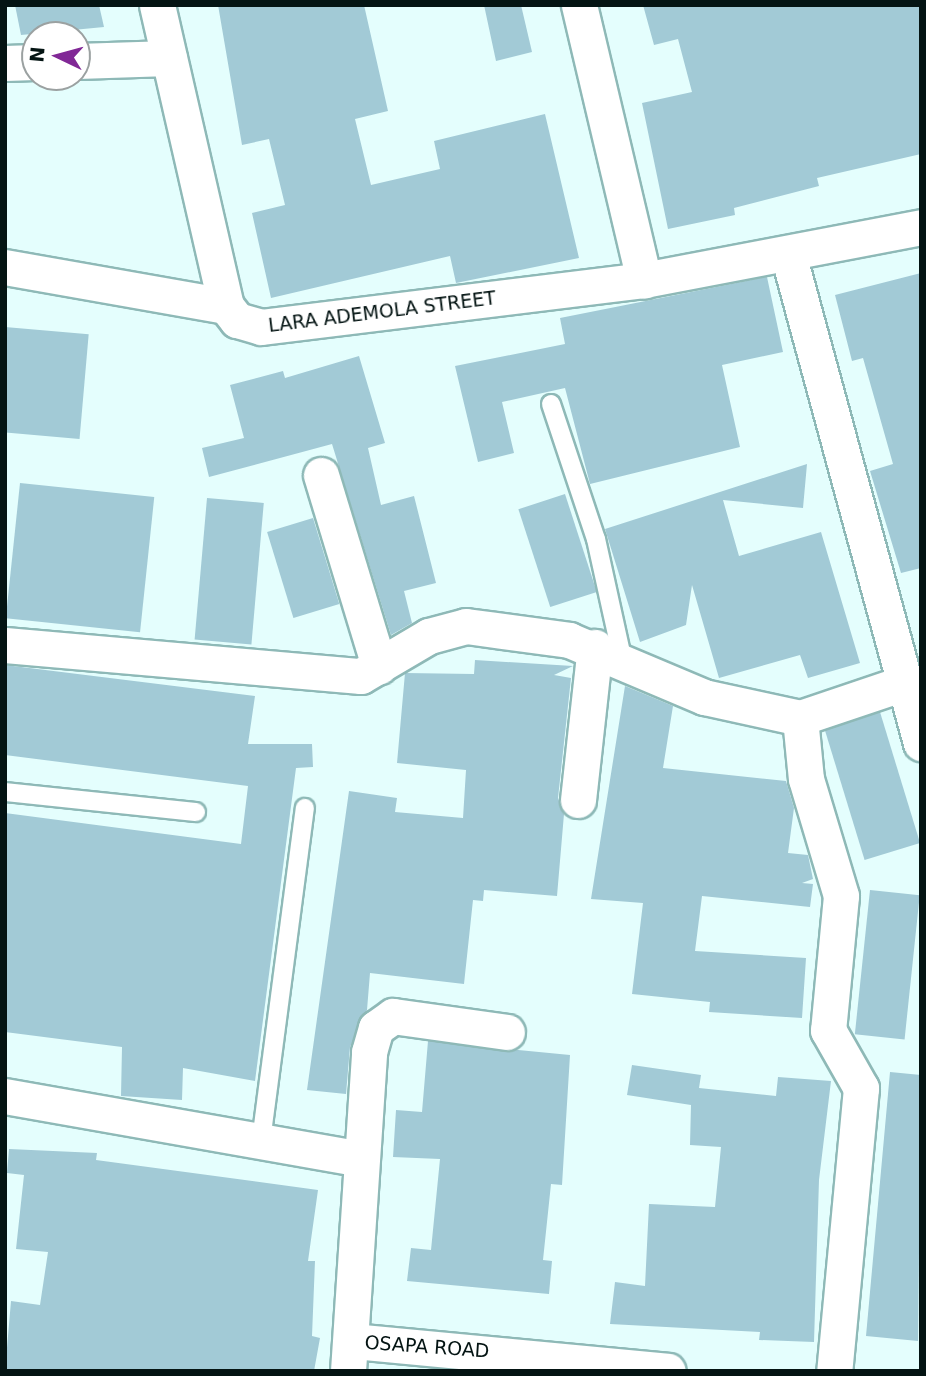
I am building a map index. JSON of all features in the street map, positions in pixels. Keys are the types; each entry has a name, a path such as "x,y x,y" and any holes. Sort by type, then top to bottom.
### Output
{"street":[{"path":"5,267 226,306 157,5"},
{"path":"579,5 644,279"},
{"path":"91,61 169,58"},
{"name":"LARA ADEMOLA STREET","path":"226,306 237,320 261,327 644,279 789,254 921,227"},
{"path":"789,254 921,743"},
{"path":"321,475 379,666"},
{"path":"5,645 341,677 361,676 429,636 466,626 609,652 705,697 800,718 904,683"},
{"path":"578,800 609,652"},
{"path":"800,718 806,779 842,896 828,1030 861,1088 834,1371"},
{"path":"351,1356 361,1159 376,1028 393,1016 507,1032"},
{"path":"5,1096 361,1159"},
{"name":"OSAPA ROAD","path":"351,1356 668,1371"}],"lane":[{"path":"551,404 596,539 609,652"},
{"path":"5,792 196,813"},
{"path":"261,1141 305,808"}],"building":[{"path":"15,5 99,5 104,27 91,28 91,21 21,21 21,35"},
{"path":"218,5 364,5 388,111 355,119 371,185 440,169 434,141 545,114 579,258 456,283 450,256 271,298 252,213 285,205 269,139 242,145"},
{"path":"484,5 521,5 532,52 496,61"},
{"path":"643,5 921,5 921,154 817,178 819,186 734,208 735,215 668,229 642,103 692,92 678,39 654,45"},
{"path":"921,273 921,568 901,573 870,471 893,464 863,358 852,361 835,295"},
{"path":"767,277 783,352 722,365 740,447 590,484 565,388 502,402 514,453 478,462 455,366 565,344 560,318"},
{"path":"5,327 89,334 80,439 5,432"},
{"path":"359,356 385,443 368,448 381,505 414,496 436,583 404,591 412,623 391,635 332,444 209,477 202,448 244,438 230,385 283,371 285,378"},
{"path":"807,464 803,508 723,500 739,556 821,532 860,663 808,678 800,655 719,678 692,585 686,625 640,642 605,529"},
{"path":"20,483 154,497 140,632 6,618"},
{"path":"565,494 597,592 550,607 518,509"},
{"path":"207,498 264,503 251,644 195,639"},
{"path":"313,518 339,604 293,618 267,532"},
{"path":"475,660 573,666 554,675 571,678 558,798 564,814 557,896 484,890 483,901 473,900 464,984 370,973 367,1010 350,1047 346,1094 307,1090 349,791 397,798 395,812 463,818 466,770 397,763 405,673 474,674"},
{"path":"5,665 255,696 248,744 312,744 313,767 296,768 255,1081 183,1068 182,1100 121,1096 122,1047 5,1032 5,813 241,844 248,786 5,755"},
{"path":"625,686 673,706 663,768 786,781 794,808 788,853 808,855 813,879 802,883 813,884 810,907 702,896 695,951 806,958 802,1018 709,1012 710,1002 632,994 643,903 591,899"},
{"path":"880,712 920,843 865,860 825,729"},
{"path":"870,890 920,895 905,1039 855,1034"},
{"path":"428,1041 570,1055 562,1185 551,1184 543,1260 552,1261 549,1294 407,1281 411,1248 431,1250 440,1159 393,1157 396,1110 422,1112"},
{"path":"632,1065 701,1075 699,1088 776,1096 778,1077 831,1081 819,1180 814,1342 759,1340 760,1332 610,1324 615,1282 645,1286 649,1204 715,1207 721,1147 690,1145 691,1105 627,1095"},
{"path":"890,1072 921,1075 918,1341 866,1336"},
{"path":"9,1149 97,1153 96,1160 318,1190 308,1261 315,1261 312,1336 320,1338 314,1371 5,1371 11,1301 40,1305 48,1252 16,1249 24,1175 7,1173"}]}
